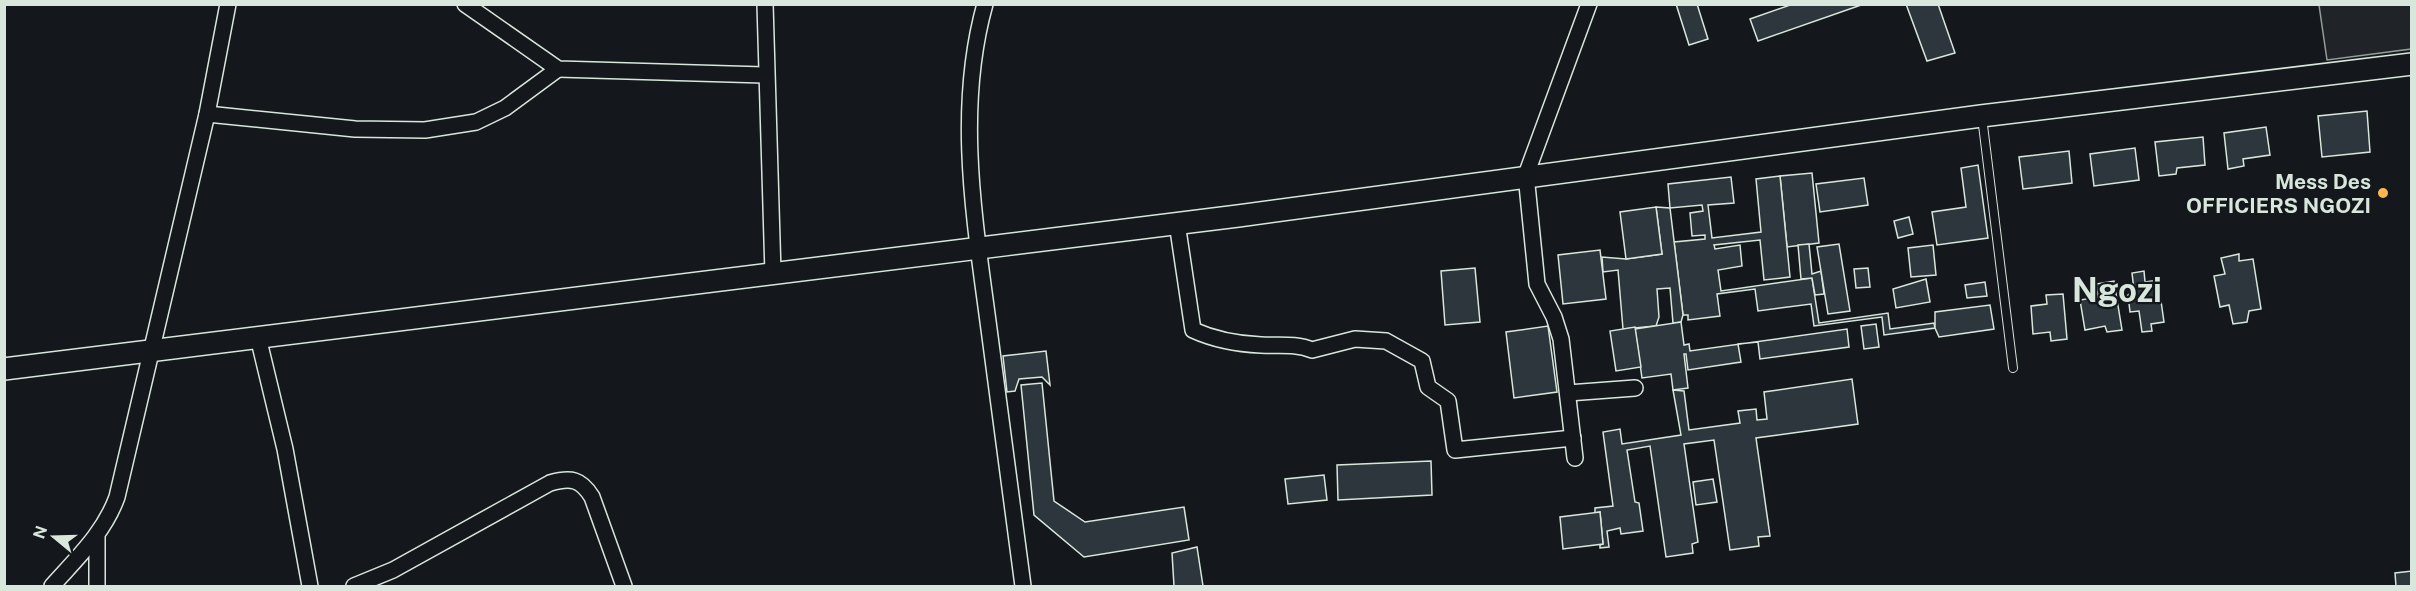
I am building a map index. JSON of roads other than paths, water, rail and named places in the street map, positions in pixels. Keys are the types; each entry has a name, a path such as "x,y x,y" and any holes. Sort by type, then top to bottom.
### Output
{"street":[{"path":"52,586 97,537 110,518 117,497 207,114 228,4"},
{"path":"465,4 558,69 765,75"},
{"path":"765,4 765,75 773,273"},
{"path":"985,4 970,72 968,116 978,248 1023,586"},
{"path":"1575,458 1561,339 1554,317 1537,284 1526,176 1589,4"},
{"path":"4,369 1176,224 1982,116 2412,64"},
{"path":"207,114 355,129 425,130 476,122 505,108 558,69"},
{"path":"1176,224 1193,330 1217,341 1302,346 1312,350 1354,339 1386,341 1422,361 1428,387 1448,401 1455,450 1573,438"},
{"path":"258,337 285,449 310,586"},
{"path":"1568,393 1635,388"},
{"path":"354,586 393,570 550,483 563,479 576,480 585,485 592,497 624,586"},
{"path":"97,537 97,586"}],"lane":[{"path":"1982,116 2013,368"}],"place":[{"name":"Mess Des OFFICIERS NGOZI","path":"2383,193"}],"district":[{"name":"Ngozi","path":"2117,290"}]}
